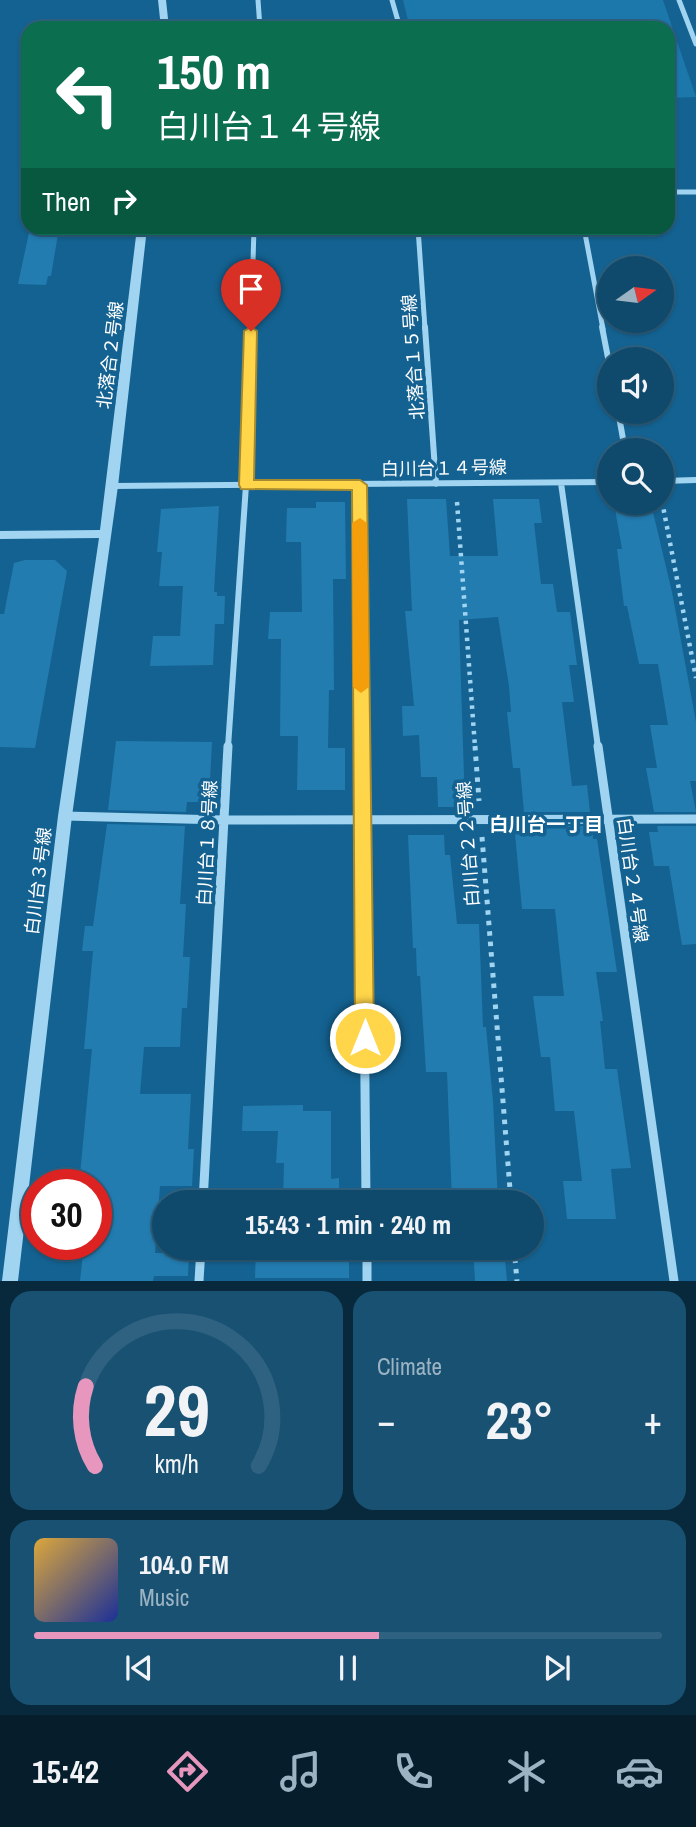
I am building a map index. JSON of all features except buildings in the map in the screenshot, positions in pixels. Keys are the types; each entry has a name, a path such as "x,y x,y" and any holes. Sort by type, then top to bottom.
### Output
{"street":[{"path":"162,0 164,21"},
{"path":"258,0 260,21"},
{"path":"391,0 398,21"},
{"path":"679,0 695,35 696,44"},
{"path":"675,192 696,192"},
{"name":"北落合２号線","path":"112,486 141,235"},
{"name":"白川台１８号線","path":"204,1190 223,820 246,485 254,235"},
{"name":"北落合１５号線","path":"418,235 436,484"},
{"path":"585,235 606,347"},
{"path":"674,481 696,480"},
{"name":"白川台１４号線","path":"112,486 597,482"},
{"name":"白川台２４号線","path":"561,483 674,1281"},
{"path":"360,485 366,1190"},
{"name":"白川台３号線","path":"10,1281 65,817 112,486"},
{"path":"0,536 104,534"},
{"path":"65,817 223,820 696,819"},
{"path":"199,1281 200,1260"},
{"path":"367,1260 367,1281"}],"path":[{"name":"白川台２２号線","path":"456,484 510,1190"},
{"path":"665,515 696,678"},
{"path":"515,1260 517,1281"}],"shaded area":[{"path":"403,0 663,0 670,21 408,21"},
{"path":"675,35 696,97 675,98"}],"slow traffic":[{"path":"360,523 361,687"}],"district":[{"name":"白川台一丁目","path":"546,824"}],"route":[{"path":"251,331 246,485 360,485 365,1038"}]}
